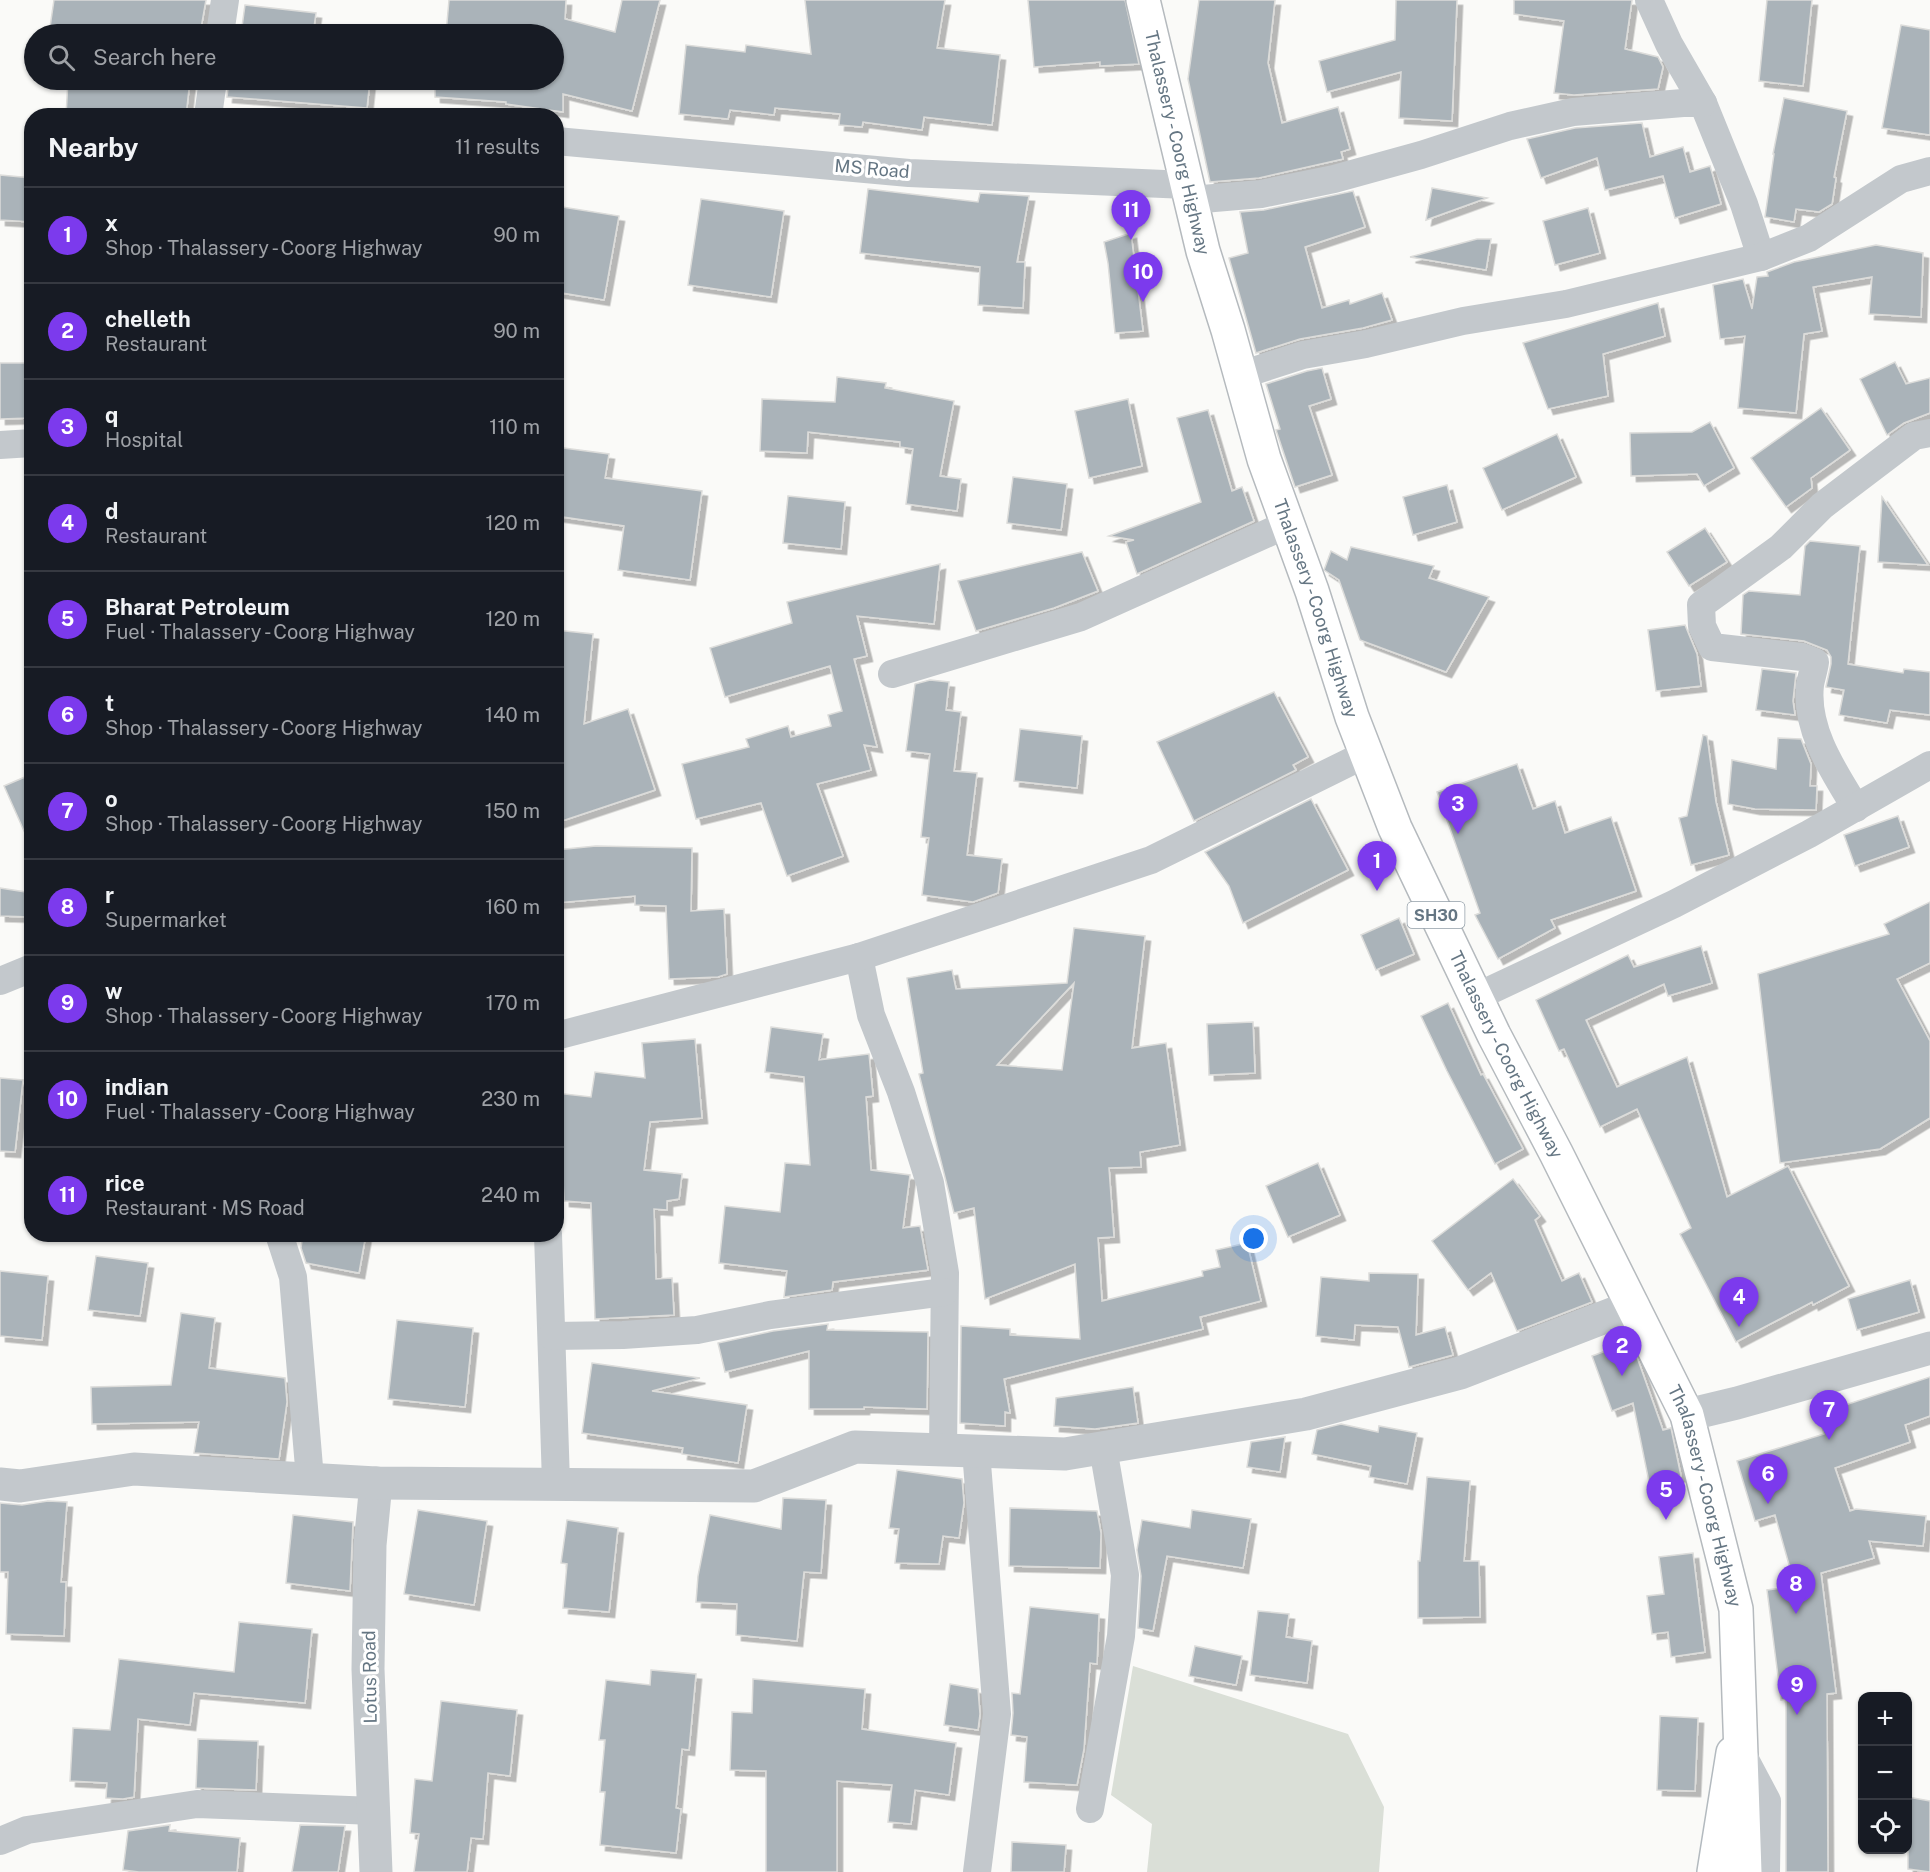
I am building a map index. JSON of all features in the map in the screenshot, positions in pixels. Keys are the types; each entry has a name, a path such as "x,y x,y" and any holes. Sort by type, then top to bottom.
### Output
{"main road":[{"name":"Thalassery - Coorg Highway","path":"1143,0 1203,251 1264,459 1366,754 1395,828 1494,1035 1687,1415 1736,1609 1745,1872"},
{"path":"1714,1872 1739,1715"}],"street":[{"path":"221,24 225,0"},
{"path":"1649,0 1669,44 1703,103 1744,204 1761,257"},
{"path":"209,108 212,90"},
{"name":"MS Road","path":"564,142 909,172 1189,192 1261,194 1334,179 1421,155 1510,126 1573,112 1703,103"},
{"path":"1241,375 1302,355 1366,344 1463,321 1566,304 1761,257 1809,237 1901,179 1930,171"},
{"path":"1856,808 1833,771 1812,724 1810,687 1815,662 1802,657 1712,647 1702,626 1701,605 1781,548 1822,506 1914,436 1930,433"},
{"path":"0,445 24,444"},
{"path":"892,674 1081,617 1288,524"},
{"path":"564,1034 860,957 1151,860 1366,754"},
{"path":"1476,997 1674,904 1809,834 1930,765"},
{"path":"860,957 871,1015 900,1092 930,1183 945,1273 943,1450"},
{"path":"0,981 24,971"},
{"path":"282,1242 293,1277 310,1479"},
{"path":"548,1242 556,1483"},
{"path":"552,1336 623,1335 697,1330 770,1315 944,1293"},
{"path":"0,1484 20,1486 134,1469 376,1483 754,1486 855,1447 1065,1454 1306,1414 1460,1373 1633,1306"},
{"path":"1687,1415 1930,1348"},
{"path":"1090,1809 1121,1636 1125,1575 1103,1448"},
{"path":"976,1451 997,1714 977,1872"},
{"name":"Lotus Road","path":"376,1483 370,1545 368,1658 376,1872"},
{"path":"1741,1752 1767,1801 1766,1872"},
{"path":"0,1841 27,1830 197,1804 374,1811"}],"shaded area":[{"path":"1133,1666 1348,1734 1384,1807 1379,1872 1147,1872 1152,1824 1111,1795"}],"building":[{"path":"54,0 206,0 202,24 50,24"},
{"path":"449,0 566,0 565,19 615,32 622,0 660,0 632,111 563,94 563,108 534,108 506,104 506,102 435,97 435,90 564,90 564,24 447,24"},
{"path":"805,0 945,0 937,48 1000,55 992,125 924,117 922,130 863,122 862,127 839,125 840,114 775,108 774,115 730,110 728,119 679,114 686,45 745,52 746,45 811,54"},
{"path":"1028,0 1125,0 1139,64 1100,66 1100,62 1034,67"},
{"path":"1199,0 1275,0 1268,63 1282,123 1338,107 1350,149 1341,152 1343,159 1259,178 1210,182 1188,79"},
{"path":"1396,0 1457,0 1452,121 1399,118 1401,72 1327,92 1319,61 1395,40"},
{"path":"1514,0 1632,0 1625,49 1658,57 1663,67 1658,89 1574,95 1554,93 1564,21 1514,14"},
{"path":"1767,0 1812,0 1803,86 1759,81"},
{"path":"245,5 316,13 314,24 242,24"},
{"path":"1901,25 1930,30 1930,135 1882,128"},
{"path":"67,90 189,90 187,108 66,108"},
{"path":"228,90 369,90 367,108 227,97"},
{"path":"1784,98 1847,111 1834,177 1836,178 1832,204 1819,212 1796,209 1794,222 1765,217 1773,154"},
{"path":"1642,123 1650,157 1683,147 1690,172 1710,166 1721,204 1675,218 1663,176 1605,190 1597,158 1541,178 1527,139 1575,128"},
{"path":"0,175 24,177 24,222 0,220"},
{"path":"1432,188 1487,198 1426,220"},
{"path":"868,189 978,202 980,193 1029,196 1017,262 1025,262 1023,308 978,305 980,267 860,253"},
{"path":"1353,191 1365,227 1305,247 1322,308 1349,300 1350,304 1382,293 1392,320 1363,328 1300,339 1256,353 1229,258 1248,253 1240,212 1264,210"},
{"path":"701,199 784,211 771,297 688,285"},
{"path":"564,207 619,216 604,300 564,293"},
{"path":"1588,208 1600,253 1555,265 1543,221"},
{"path":"1131,233 1143,331 1115,333 1104,242"},
{"path":"1477,239 1491,239 1486,270 1410,257"},
{"path":"1876,245 1923,253 1921,317 1869,314 1872,277 1813,287 1822,331 1804,334 1796,413 1738,408 1745,336 1720,339 1713,285 1743,279 1752,309 1757,277 1768,276 1767,272 1794,262"},
{"path":"1658,303 1665,336 1603,354 1608,396 1548,409 1523,343"},
{"path":"1895,362 1906,384 1930,378 1930,413 1904,423 1887,435 1860,379"},
{"path":"0,363 24,363 24,418 0,419"},
{"path":"1322,368 1331,399 1309,406 1332,475 1295,487 1276,430 1280,429 1266,384"},
{"path":"837,377 886,383 885,388 954,401 940,476 961,479 957,511 906,504 913,449 900,447 900,442 808,432 807,453 760,451 762,399 835,402"},
{"path":"1128,399 1142,466 1089,478 1075,411"},
{"path":"1821,408 1850,450 1811,478 1812,488 1786,507 1751,458"},
{"path":"1208,410 1232,491 1242,487 1254,521 1137,574 1126,542 1134,540 1109,536 1201,502 1177,418"},
{"path":"1710,422 1734,468 1704,486 1697,474 1631,476 1630,433 1692,432"},
{"path":"1557,434 1576,477 1502,510 1483,468"},
{"path":"564,448 609,454 605,478 702,491 690,580 618,570 624,526 564,517"},
{"path":"1013,477 1067,484 1061,530 1007,523"},
{"path":"1447,485 1457,522 1413,535 1403,497"},
{"path":"788,496 845,502 841,549 783,543"},
{"path":"1882,497 1928,565 1878,562"},
{"path":"1705,528 1727,562 1689,586 1667,552"},
{"path":"1810,541 1860,546 1848,664 1903,673 1904,669 1930,672 1930,715 1890,710 1887,723 1839,715 1844,690 1826,687 1831,664 1831,657 1827,650 1804,641 1741,634 1743,595 1749,591 1800,595 1805,546"},
{"path":"1351,547 1434,566 1429,578 1489,597 1446,672 1360,640 1339,580 1324,570 1331,551 1347,560"},
{"path":"1082,552 1098,591 1054,608 976,631 958,581"},
{"path":"940,564 934,624 857,616 867,656 854,659 877,747 864,745 871,770 817,784 843,856 787,876 761,803 696,819 682,764 749,747 746,739 788,726 791,737 831,726 828,715 842,711 830,666 725,697 710,648 792,623 787,602"},
{"path":"1685,625 1697,654 1701,686 1656,691 1648,630"},
{"path":"564,631 593,634 584,724 628,709 655,790 564,820"},
{"path":"1762,669 1796,673 1793,701 1795,715 1756,710"},
{"path":"930,680 949,682 946,710 961,712 954,771 977,773 967,855 1002,859 998,893 973,902 922,895 929,838 921,837 930,754 906,751 915,684"},
{"path":"1274,692 1308,757 1293,765 1296,770 1194,821 1157,742"},
{"path":"1020,729 1082,736 1077,788 1014,781"},
{"path":"1703,735 1707,736 1716,802 1729,855 1691,865 1679,818 1687,816"},
{"path":"1778,738 1801,739 1811,764 1810,786 1817,786 1816,810 1755,809 1728,804 1732,760 1776,769"},
{"path":"1517,764 1533,809 1555,801 1565,833 1611,817 1636,891 1551,920 1555,928 1498,959 1475,915 1480,913 1437,792"},
{"path":"24,777 24,831 4,786"},
{"path":"1311,799 1348,870 1243,923 1229,886 1205,852"},
{"path":"1898,816 1909,847 1855,866 1844,835"},
{"path":"596,846 692,848 691,911 724,909 727,974 718,977 669,979 666,906 635,905 635,896 564,902 564,849"},
{"path":"0,888 24,892 24,917 0,916"},
{"path":"1930,902 1930,963 1897,979 1930,1041 1930,1118 1880,1149 1780,1163 1758,974 1889,934 1884,924"},
{"path":"1399,918 1414,954 1376,970 1361,935"},
{"path":"1074,928 1145,936 1132,1048 1166,1043 1180,1145 1140,1152 1141,1167 1109,1168 1114,1237 1098,1238 1102,1301 1203,1276 1202,1271 1220,1267 1216,1250 1247,1243 1261,1301 1200,1317 1203,1329 1004,1379 1010,1413 1005,1412 1005,1426 960,1423 961,1326 1010,1329 1010,1335 1080,1339 1075,1264 985,1299 974,1208 954,1213 919,1074 923,1073 907,978 952,970 956,989 1067,983","holes":["1074,983 1062,1070 997,1065"]},
{"path":"1701,946 1712,983 1668,996 1664,984 1586,1020 1617,1087 1687,1057 1727,1197 1788,1166 1849,1286 1813,1305 1812,1302 1736,1342 1680,1234 1691,1228 1637,1109 1600,1127 1564,1049 1559,1051 1536,1000 1628,955 1634,967"},
{"path":"1448,1003 1481,1075 1483,1074 1523,1149 1495,1164 1421,1016"},
{"path":"1253,1022 1255,1073 1209,1075 1207,1024"},
{"path":"771,1027 823,1034 819,1060 869,1054 873,1096 866,1097 871,1170 910,1175 903,1228 920,1226 928,1270 833,1282 832,1290 784,1297 787,1271 719,1263 725,1206 780,1212 785,1163 810,1165 804,1077 765,1072"},
{"path":"695,1039 702,1118 650,1122 644,1170 682,1174 679,1199 667,1201 667,1210 654,1209 656,1279 672,1278 674,1315 595,1319 591,1203 564,1201 564,1094 591,1097 595,1072 645,1078 642,1043"},
{"path":"0,1078 23,1080 15,1152 0,1151"},
{"path":"1318,1163 1340,1215 1288,1237 1266,1186"},
{"path":"1513,1179 1540,1216 1535,1220 1562,1281 1579,1273 1592,1302 1517,1331 1491,1273 1468,1290 1432,1241"},
{"path":"302,1242 365,1242 359,1273 306,1263 301,1248"},
{"path":"96,1256 148,1263 140,1316 88,1310"},
{"path":"0,1271 48,1276 42,1340 0,1336"},
{"path":"1369,1273 1418,1274 1416,1335 1445,1327 1453,1355 1409,1367 1398,1327 1355,1325 1354,1340 1316,1336 1321,1277 1369,1281"},
{"path":"1910,1280 1919,1312 1857,1330 1848,1299"},
{"path":"181,1313 215,1318 209,1368 285,1378 287,1402 279,1459 194,1453 199,1422 92,1424 91,1387 171,1385"},
{"path":"397,1320 473,1328 465,1407 388,1399"},
{"path":"828,1324 827,1330 928,1332 927,1409 864,1407 864,1409 809,1409 809,1351 725,1372 718,1343 773,1331"},
{"path":"1630,1342 1663,1430 1671,1428 1681,1476 1649,1482 1633,1403 1612,1411 1592,1356"},
{"path":"592,1363 700,1378 652,1391 747,1405 738,1463 682,1454 683,1448 582,1433"},
{"path":"1930,1377 1930,1416 1905,1425 1910,1442 1835,1468 1850,1511 1856,1509 1926,1516 1923,1546 1869,1541 1874,1558 1821,1573 1836,1693 1827,1694 1828,1872 1786,1872 1786,1699 1781,1700 1767,1590 1795,1586 1775,1515 1755,1521 1737,1461 1824,1434 1818,1414"},
{"path":"1133,1387 1138,1423 1095,1429 1054,1426 1056,1398"},
{"path":"1341,1424 1378,1432 1379,1426 1417,1433 1407,1484 1369,1477 1371,1466 1312,1454 1317,1430"},
{"path":"1285,1437 1280,1472 1247,1467 1251,1442"},
{"path":"897,1470 962,1479 964,1503 959,1538 943,1536 939,1564 895,1563 899,1529 889,1528"},
{"path":"1427,1477 1470,1481 1464,1561 1479,1561 1480,1617 1418,1618 1418,1561 1420,1561"},
{"path":"783,1498 826,1500 821,1573 804,1572 797,1641 736,1635 737,1604 696,1602 698,1576 710,1515 781,1529"},
{"path":"48,1501 67,1502 61,1582 66,1582 64,1636 6,1634 8,1572 0,1572 0,1503 22,1505"},
{"path":"1010,1508 1097,1511 1101,1533 1100,1568 1009,1566"},
{"path":"418,1510 487,1521 474,1605 404,1594"},
{"path":"1192,1510 1251,1519 1243,1568 1167,1556 1153,1631 1138,1628 1141,1576 1137,1550 1142,1520 1190,1528"},
{"path":"293,1515 353,1522 350,1591 286,1583"},
{"path":"567,1520 618,1528 609,1612 563,1608 567,1564 561,1563"},
{"path":"1693,1553 1705,1652 1671,1657 1668,1632 1652,1634 1647,1596 1664,1594 1659,1557"},
{"path":"1030,1607 1099,1614 1097,1664 1090,1663 1084,1749 1077,1785 1024,1782 1027,1737 1011,1735 1012,1693 1020,1694"},
{"path":"1258,1611 1289,1614 1286,1637 1312,1641 1307,1683 1250,1675"},
{"path":"239,1622 312,1629 305,1703 194,1693 190,1725 138,1719 134,1797 106,1798 107,1783 70,1781 73,1728 110,1730 119,1659 234,1672"},
{"path":"1195,1646 1242,1656 1236,1685 1189,1676"},
{"path":"651,1670 696,1674 689,1750 682,1749 676,1808 681,1809 676,1853 600,1845 605,1792 600,1792 605,1740 599,1740 606,1680 650,1685"},
{"path":"753,1679 865,1689 862,1729 956,1743 949,1795 915,1790 911,1824 888,1822 892,1785 837,1781 837,1872 766,1872 766,1771 730,1770 732,1712 752,1713"},
{"path":"950,1684 978,1689 980,1714 978,1730 944,1725"},
{"path":"441,1701 517,1710 510,1776 488,1773 483,1839 471,1838 467,1872 414,1872 419,1834 410,1833 415,1779 432,1781"},
{"path":"1660,1716 1698,1718 1695,1791 1657,1790"},
{"path":"198,1739 258,1741 256,1790 196,1788"},
{"path":"1912,1798 1930,1801 1930,1872 1908,1869 1908,1854 1912,1854"},
{"path":"170,1825 169,1831 240,1838 237,1872 123,1870 128,1831"},
{"path":"300,1825 345,1826 338,1872 292,1872"},
{"path":"1012,1842 1066,1845 1064,1872 1011,1872"}],"place":[{"name":"rice","path":"1131,240"},
{"name":"indian","path":"1143,302"},
{"name":"q","path":"1458,834"},
{"name":"x","path":"1377,891"},
{"name":"d","path":"1739,1327"},
{"name":"chelleth","path":"1622,1376"},
{"name":"o","path":"1829,1440"},
{"name":"t","path":"1768,1504"},
{"name":"Bharat Petroleum","path":"1666,1520"},
{"name":"r","path":"1796,1614"},
{"name":"w","path":"1797,1715"}]}
